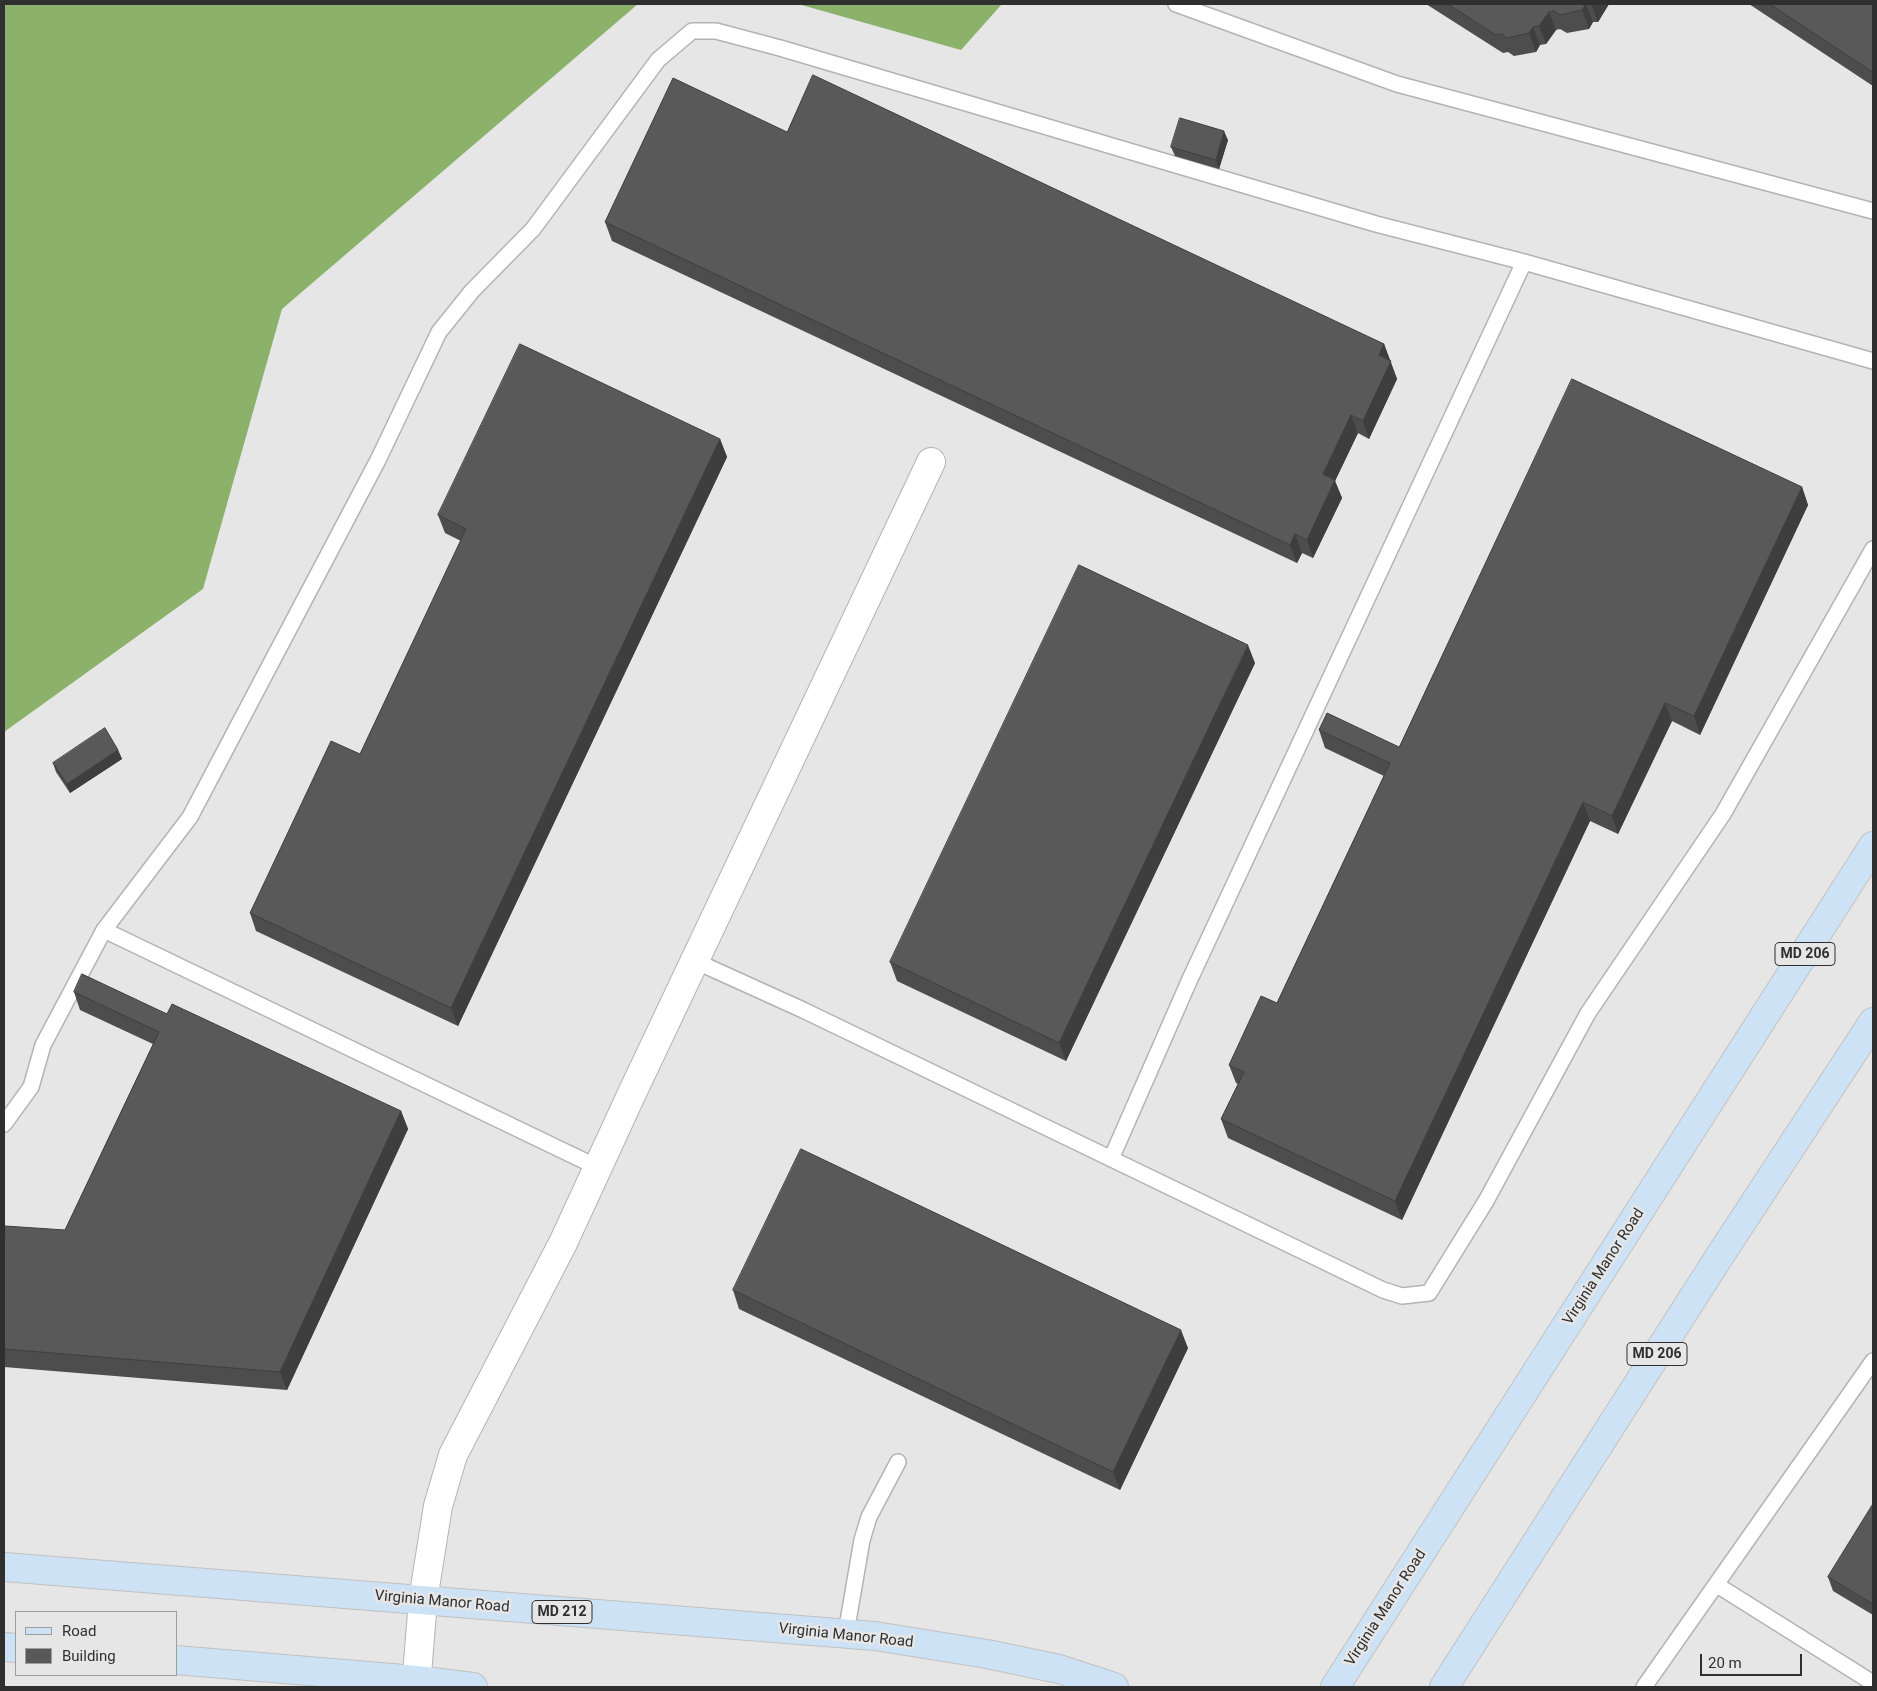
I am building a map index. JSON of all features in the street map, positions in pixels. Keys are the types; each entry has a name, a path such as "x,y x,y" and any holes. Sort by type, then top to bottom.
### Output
{"main road":[{"name":"Virginia Manor Road","path":"1335,1687 1873,846"},
{"name":"MD 206","path":"1444,1687 1721,1254 1873,1022"},
{"name":"Virginia Manor Road","path":"4,1567 875,1636 987,1654 1059,1669 1114,1687"},
{"path":"178,1660 416,1684 473,1687"}],"street":[{"path":"416,1684 423,1600 438,1506 453,1455 551,1267 599,1168 931,462"}],"lane":[{"path":"1176,4 1397,84 1873,211"},
{"path":"4,1124 31,1087 43,1044 104,930 190,817 378,460 439,332 472,290 533,229 658,60 692,31 716,31 780,48 1366,222 1524,262 1873,361"},
{"path":"1111,1159 1190,979 1524,262"},
{"path":"695,961 803,1010 1383,1290 1402,1296 1429,1293 1486,1201 1588,1013 1723,814 1873,549"},
{"path":"104,930 599,1168"},
{"path":"1644,1687 1873,1361"},
{"path":"846,1634 862,1540 869,1517 898,1462"},
{"path":"1717,1585 1873,1683"}],"green space":[{"path":"4,4 638,4 282,309 203,589 4,732"},
{"path":"798,4 1002,4 961,50"}],"building":[{"path":"1448,4 1586,4 1582,10 1560,15 1554,11 1549,12 1539,26 1533,27 1529,33 1507,38 1502,34 1496,35"},
{"path":"1770,4 1873,4 1873,72"},
{"path":"813,75 1384,344 1379,355 1391,361 1363,421 1351,415 1323,474 1335,480 1307,540 1295,534 1290,545 605,222 673,78 787,132"},
{"path":"1180,118 1224,131 1216,160 1171,147"},
{"path":"520,344 720,439 451,1008 250,913 331,741 360,754 466,529 438,515"},
{"path":"1572,379 1802,487 1694,716 1665,703 1612,816 1583,802 1395,1201 1221,1119 1244,1072 1229,1065 1261,996 1277,1003 1390,763 1319,730 1327,713 1399,747"},
{"path":"1079,565 1248,645 1059,1043 890,962"},
{"path":"105,728 118,750 67,784 53,763"},
{"path":"82,974 167,1014 172,1004 401,1111 280,1372 4,1349 5,1226 65,1230 159,1032 74,992"},
{"path":"801,1149 1181,1330 1113,1472 733,1290"},
{"path":"1873,1504 1873,1604 1828,1577"}]}
